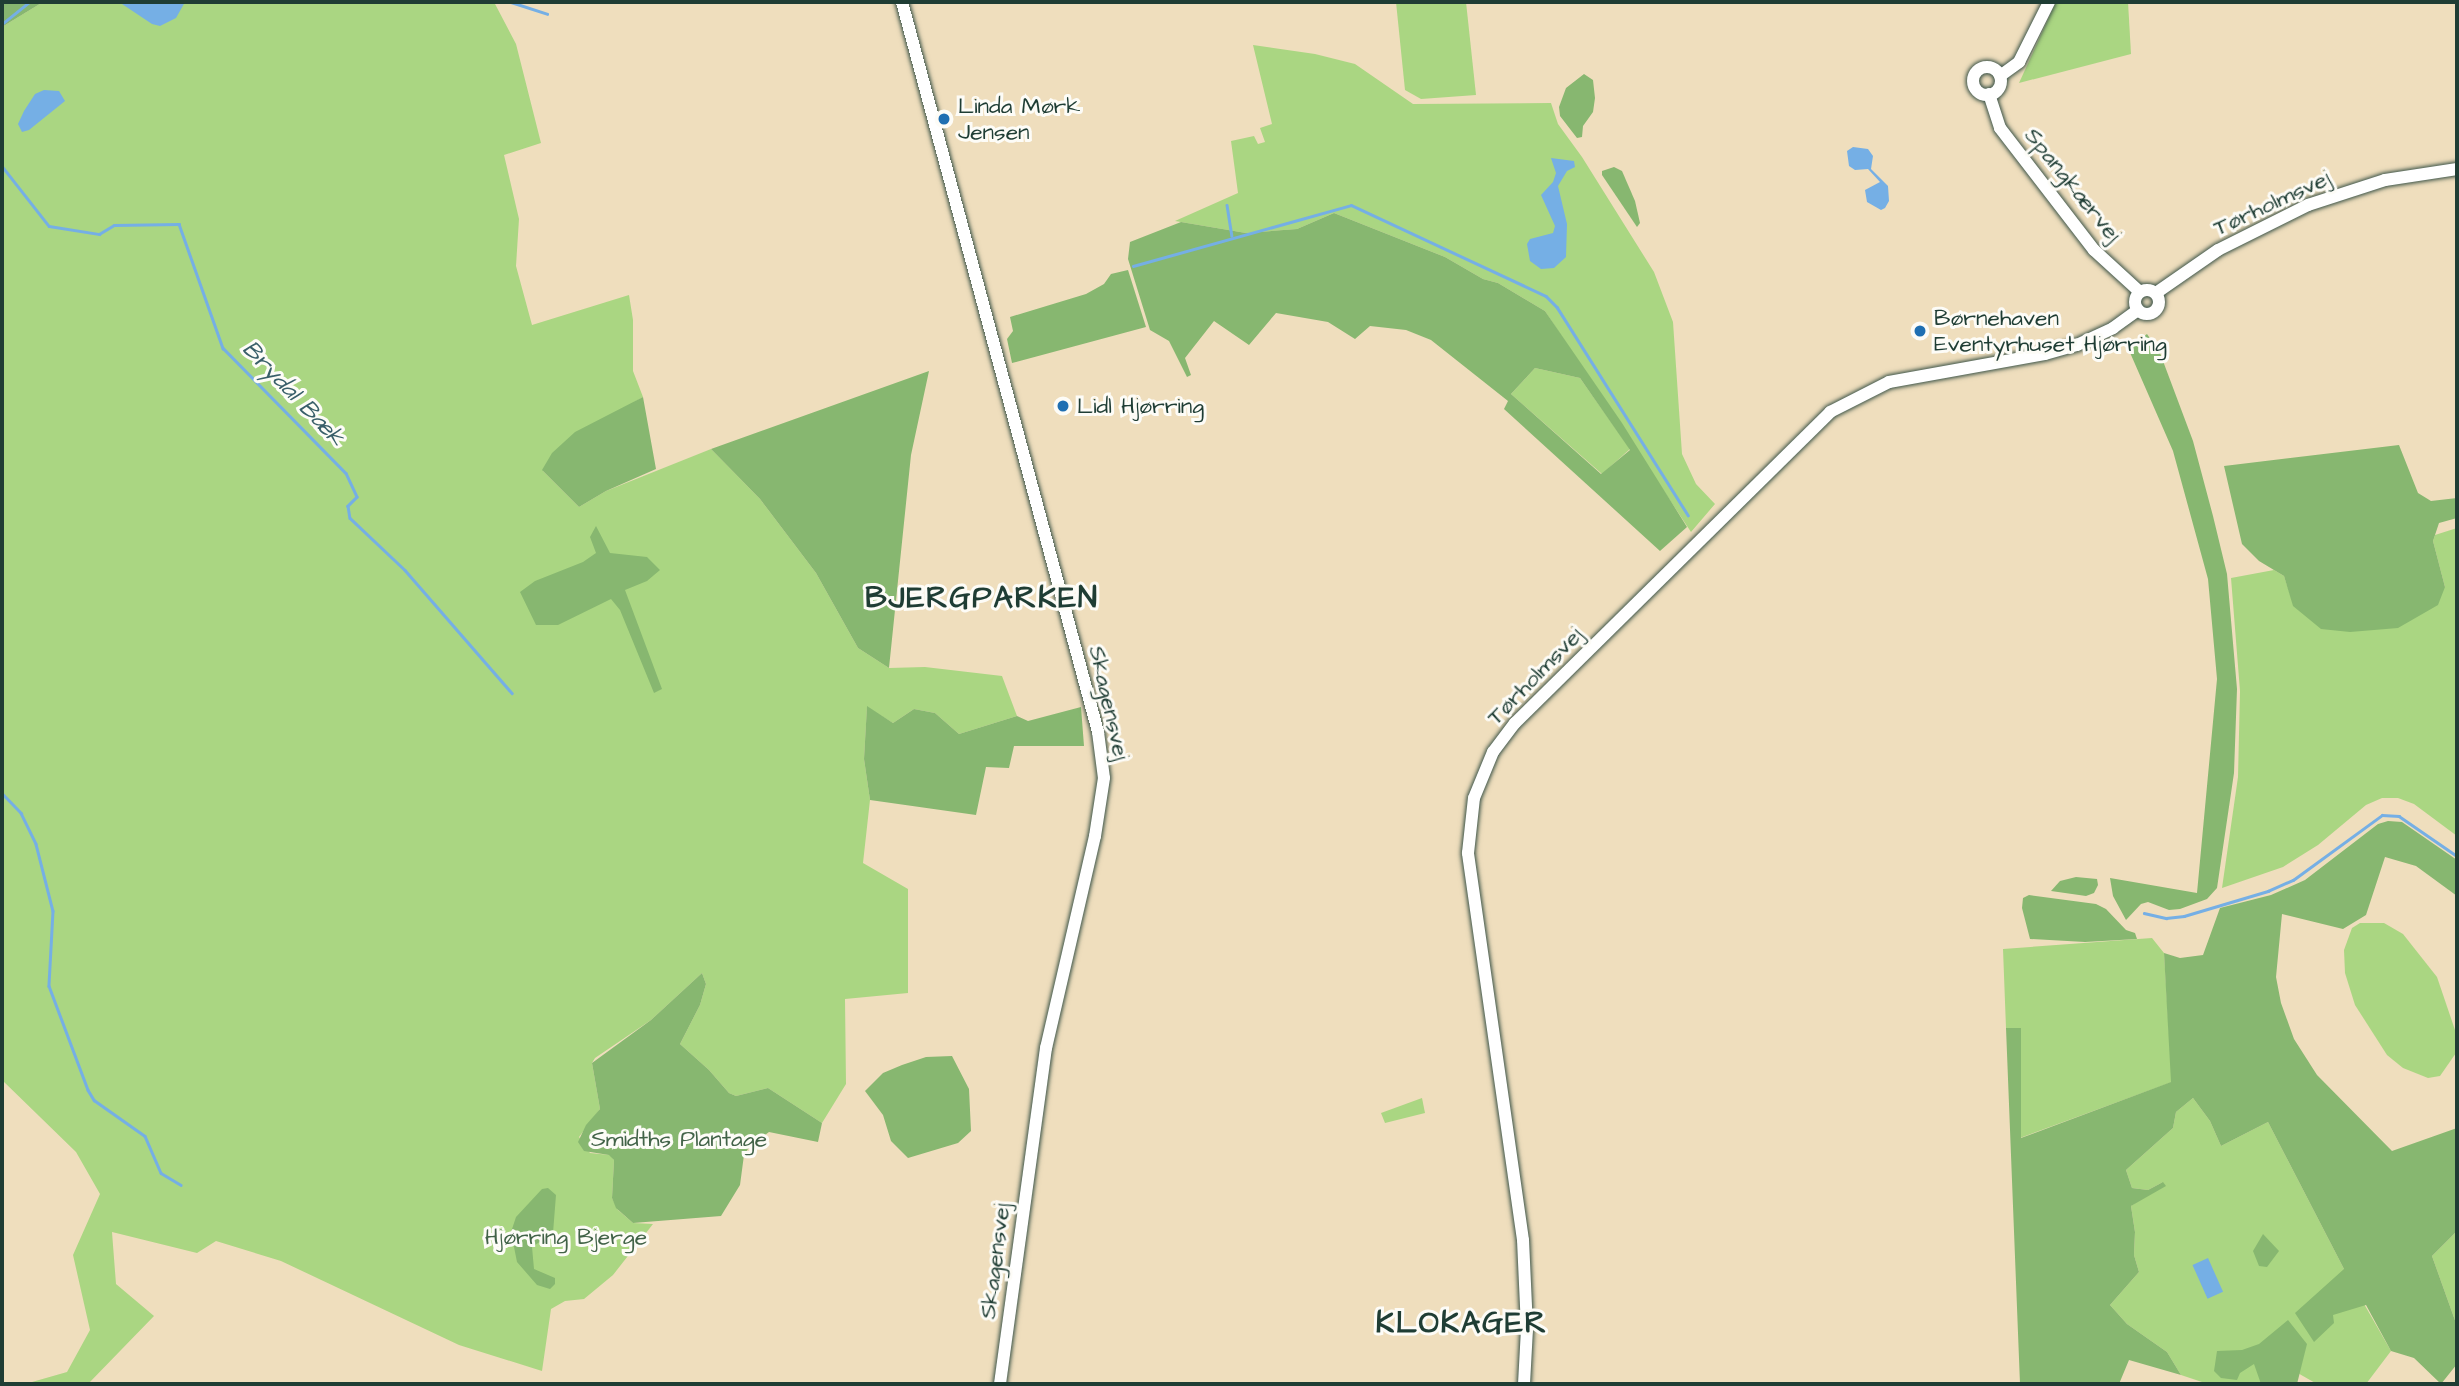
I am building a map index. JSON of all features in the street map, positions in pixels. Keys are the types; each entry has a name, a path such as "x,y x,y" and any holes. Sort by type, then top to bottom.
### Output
{"street":[{"name":"Skagensvej","path":"902,2 1098,732 1104,778 1095,836 1046,1048 1000,1384"},
{"path":"2000,75 2020,62 2049,2"},
{"path":"1987,67 1995,69 2000,75 1999,87 1989,94 1980,93 1974,87 1974,75 1987,67"},
{"name":"Spangkærvej","path":"1989,94 2000,128 2086,239 2140,292"},
{"name":"Tørholmsvej","path":"2156,293 2218,250 2308,205 2385,180 2457,169"},
{"path":"2147,290 2156,293 2159,305 2155,312 2144,314 2138,310 2135,301 2140,292 2147,290"},
{"name":"Tørholmsvej","path":"1524,1384 1527,1328 1523,1240 1468,853 1475,798 1493,752 1515,723 1830,412 1869,390 1914,375 2045,354 2077,345 2113,328 2138,310"}],"green space":[{"path":"2,2 43,2 2,27"},
{"name":"Hjørring Bjerge","path":"43,2 494,2 516,44 541,143 504,155 519,219 516,266 532,325 629,295 633,320 633,371 643,397 619,411 543,471 579,507 606,491 711,449 760,499 816,573 858,648 889,668 925,667 1002,676 1017,716 959,734 935,713 914,709 893,723 867,707 864,759 870,800 863,863 908,889 908,993 845,999 846,1084 822,1123 768,1088 736,1096 729,1093 709,1070 680,1044 700,1005 706,984 702,973 651,1020 595,1058 592,1063 600,1109 579,1137 590,1153 610,1155 614,1160 612,1198 618,1210 633,1223 653,1224 613,1275 584,1299 565,1301 551,1309 542,1371 459,1345 281,1261 216,1241 197,1253 112,1232 116,1284 154,1316 88,1384 25,1384 67,1372 90,1330 73,1255 100,1194 76,1152 2,1080 2,27"},
{"path":"1396,2 1466,2 1476,95 1421,99 1405,90"},
{"path":"2056,2 2128,2 2131,54 2019,83"},
{"path":"1253,45 1315,54 1355,64 1413,104 1551,103 1558,124 1582,157 1654,272 1673,322 1682,454 1696,484 1715,504 1691,532 1545,311 1498,283 1483,279 1445,257 1334,213 1297,229 1246,233 1175,221 1238,193 1231,141 1254,136 1258,144 1265,142 1260,128 1272,124"},
{"path":"1584,74 1593,80 1595,98 1593,112 1583,126 1582,137 1577,138 1560,116 1559,107 1566,88"},
{"path":"1614,167 1622,171 1635,201 1640,223 1637,227 1602,175 1602,171"},
{"path":"1334,213 1445,257 1483,279 1498,283 1545,311 1622,423 1687,527 1660,551 1504,409 1508,401 1431,340 1406,330 1370,326 1355,339 1328,322 1276,313 1249,345 1214,321 1185,358 1191,375 1187,377 1169,341 1150,330 1128,259 1130,242 1181,222 1246,233 1297,229","holes":["1535,368 1580,378 1630,450 1601,474 1511,394"]},
{"path":"1128,270 1146,327 1012,363 1007,339 1013,331 1010,317 1086,294 1104,284 1111,274"},
{"path":"2147,334 2160,353 2193,441 2227,574 2237,689 2234,773 2217,888 2207,899 2180,909 2169,910 2148,902 2141,904 2126,920 2113,896 2110,878 2197,893 2217,679 2208,579 2173,451 2128,348"},
{"path":"1535,368 1580,378 1630,449 1602,474 1511,394"},
{"path":"929,371 911,455 889,668 858,648 816,573 760,499 711,449"},
{"path":"643,397 656,469 606,491 579,507 542,470 552,453 575,432"},
{"path":"2399,445 2418,493 2431,501 2457,498 2457,518 2439,523 2433,541 2445,587 2438,605 2398,628 2350,632 2321,629 2293,606 2284,576 2259,561 2242,544 2224,466"},
{"path":"596,526 610,553 647,557 660,570 647,581 625,590 662,689 654,693 620,610 611,599 558,625 536,625 520,592 535,581 583,562 596,553 590,537"},
{"path":"2457,528 2457,836 2414,804 2398,798 2382,798 2366,805 2318,845 2283,867 2222,888 2238,777 2240,691 2231,578 2274,570 2284,576 2294,606 2445,587 2433,541 2435,535"},
{"path":"867,706 893,723 914,709 935,713 959,734 1017,716 1028,721 1081,707 1084,746 1014,746 1009,768 986,767 976,815 870,800 864,759"},
{"path":"2388,821 2402,822 2457,860 2457,896 2416,866 2385,857 2366,915 2343,929 2282,914 2276,977 2281,1003 2294,1039 2317,1075 2392,1151 2457,1128 2457,1231 2432,1256 2457,1326 2457,1364 2441,1384 2414,1358 2391,1351 2366,1305 2333,1315 2334,1323 2314,1342 2295,1313 2344,1269 2268,1122 2221,1146 2210,1121 2193,1098 2176,1112 2173,1128 2126,1170 2132,1188 2148,1190 2163,1182 2166,1186 2131,1206 2135,1232 2134,1255 2139,1272 2110,1305 2127,1324 2167,1352 2181,1375 2129,1360 2119,1384 2020,1384 2006,1028 2021,1028 2021,1138 2171,1082 2164,953 2180,958 2203,955 2220,908 2271,895 2305,880 2378,824"},
{"path":"2076,877 2097,879 2098,885 2094,893 2086,896 2051,891 2060,881"},
{"path":"2029,895 2096,904 2106,909 2126,930 2135,933 2137,939 2085,942 2030,939 2022,908 2023,898"},
{"path":"2360,923 2384,923 2403,934 2437,977 2456,1033 2456,1053 2440,1076 2428,1078 2403,1068 2387,1055 2355,1005 2345,973 2344,950 2352,928"},
{"path":"2152,938 2164,953 2172,1082 2020,1138 2021,1028 2006,1028 2003,949"},
{"name":"Smidths Plantage","path":"702,973 706,984 700,1005 680,1044 709,1070 729,1093 736,1096 768,1088 822,1123 818,1142 769,1132 750,1146 744,1155 740,1185 721,1216 633,1223 616,1208 612,1198 614,1160 609,1155 584,1151 578,1142 586,1125 600,1109 592,1063 651,1020"},
{"path":"952,1056 969,1089 971,1131 958,1143 908,1158 891,1141 883,1115 865,1091 883,1073 902,1065 926,1057"},
{"path":"1422,1098 1425,1113 1385,1123 1381,1113"},
{"path":"2193,1098 2210,1121 2221,1146 2268,1122 2344,1269 2391,1351 2366,1384 2317,1384 2296,1372 2278,1384 2208,1384 2181,1375 2167,1352 2127,1324 2110,1305 2139,1272 2134,1255 2135,1232 2131,1206 2163,1182 2148,1190 2132,1188 2126,1170 2173,1128 2176,1112"},
{"name":"Smidths Plantage","path":"548,1188 556,1195 553,1233 532,1247 534,1269 555,1278 555,1284 550,1289 537,1285 517,1262 511,1232 516,1217 542,1189"},
{"path":"2457,1231 2457,1326 2432,1256"},
{"path":"2263,1234 2279,1251 2267,1267 2259,1266 2253,1251"},
{"path":"2288,1320 2307,1344 2297,1384 2261,1384 2254,1364 2240,1373 2237,1380 2221,1378 2214,1371 2217,1351 2242,1350 2259,1344"}],"water":[{"path":"119,2 185,2 176,18 160,26 152,24"},
{"path":"44,90 59,91 65,101 29,130 22,132 18,124 24,111 35,94"},
{"path":"1853,147 1868,149 1873,156 1871,169 1888,186 1889,201 1881,210 1867,202 1865,190 1880,182 1868,169 1855,170 1849,166 1847,151"},
{"path":"1551,158 1574,161 1575,167 1567,171 1558,186 1567,224 1566,257 1554,268 1541,269 1530,261 1527,244 1530,239 1553,233 1555,226 1541,195 1553,182 1556,173"},
{"path":"2208,1258 2223,1292 2208,1299 2192,1265"}],"waterway":[{"path":"2,24 29,2"},
{"path":"511,2 547,14"},
{"name":"Brydal Bæk","path":"2,166 49,226 99,234 114,225 179,224 223,348 346,473 357,497 348,506 350,518 405,570 512,693"},
{"path":"1227,205 1232,236"},
{"path":"1133,266 1351,205 1546,296 1557,307 1688,515"},
{"path":"2,793 21,813 36,844 53,911 49,986 88,1090 94,1100 145,1136 161,1173 181,1185"},
{"path":"2144,913 2166,918 2184,916 2268,891 2293,880 2382,815 2399,816 2457,856"}],"place":[{"name":"Linda Mørk Jensen","path":"944,119"},
{"name":"Børnehaven Eventyrhuset Hjørring","path":"1920,331"},
{"name":"Lidl Hjørring","path":"1063,406"}],"district":[{"name":"BJERGPARKEN","path":"982,598"},
{"name":"KLOKAGER","path":"1462,1323"}]}
